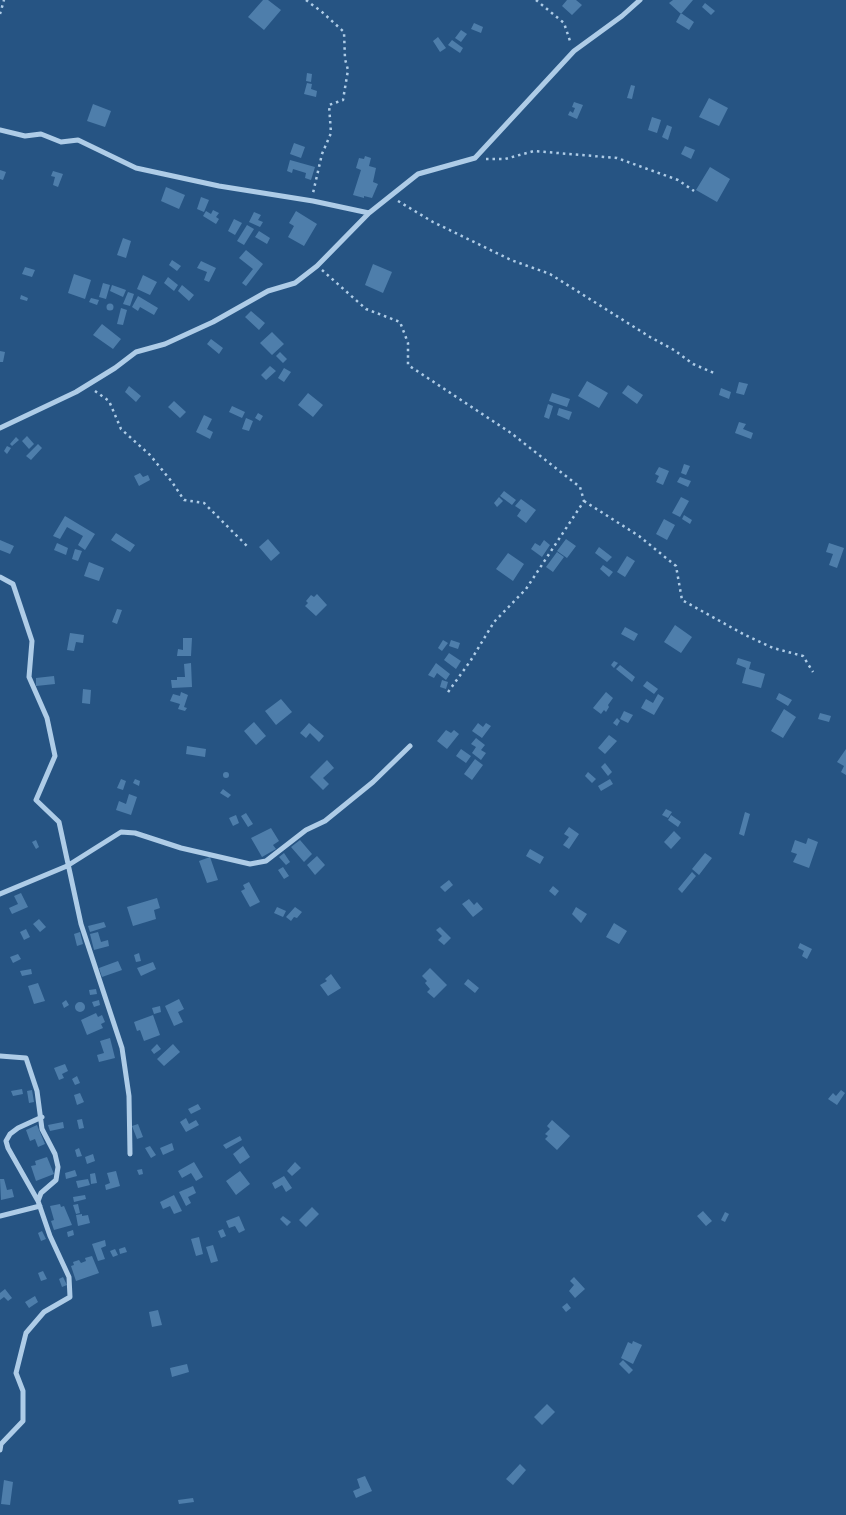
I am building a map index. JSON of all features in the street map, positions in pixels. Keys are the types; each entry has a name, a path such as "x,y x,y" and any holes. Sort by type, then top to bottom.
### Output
{"street":[{"path":"0,428 88,385 136,352 165,344 205,326 268,290 294,283 317,266 369,214 418,174 475,158 574,51 622,16 640,0"},
{"path":"0,130 25,136 41,134 60,142 78,140 136,168 219,186 313,201 369,214"},
{"path":"0,577 12,584 32,641 29,677 47,718 55,756 36,800 59,822 80,924 122,1048 129,1096 130,1154"},
{"path":"0,894 67,866 122,832 135,833 181,848 250,864 266,861 306,830 325,821 373,782 410,746"},
{"path":"0,1056 26,1058 37,1091 42,1117 42,1129 55,1154 58,1172 56,1180 41,1193 39,1204"},
{"path":"0,1450 1,1444 23,1421 23,1391 16,1373 26,1333 44,1312 70,1296 69,1277 50,1236 39,1204 6,1141 10,1134 18,1128 42,1117"},
{"path":"0,1216 39,1204"}],"path":[{"path":"0,14 4,0"},
{"path":"306,0 344,32 345,59 348,70 343,100 329,106 331,133 322,154 313,190 313,201"},
{"path":"536,0 564,23 574,51"},
{"path":"475,158 506,159 534,151 617,158 678,180 694,191"},
{"path":"391,196 433,222 511,260 550,274 650,338 674,350 693,364 714,373"},
{"path":"317,266 366,309 400,322 408,343 408,365 511,433 580,487 584,501 639,536 676,566 682,600 745,635 773,648 803,656 814,672"},
{"path":"88,385 109,401 121,429 150,455 184,500 204,503 249,548"},
{"path":"446,695 472,660 494,622 526,589 584,501"}],"building":[{"path":"263,0 268,0 281,10 264,30 248,17"},
{"path":"567,0 576,0 582,5 572,15 562,6"},
{"path":"673,0 693,0 681,14 669,3"},
{"path":"705,3 715,11 711,15 702,7"},
{"path":"681,13 694,22 689,30 676,22"},
{"path":"474,23 483,27 481,33 471,29"},
{"path":"461,30 467,34 461,42 455,38"},
{"path":"438,37 446,48 440,52 433,41"},
{"path":"452,40 463,48 460,53 448,45"},
{"path":"307,73 312,74 311,82 306,81"},
{"path":"307,83 312,84 311,89 317,91 316,97 304,94"},
{"path":"631,85 635,86 632,99 627,98"},
{"path":"709,98 728,108 719,126 699,117"},
{"path":"574,102 583,105 577,119 568,115 570,111 573,113 575,108 572,107"},
{"path":"93,104 111,111 105,127 87,121"},
{"path":"652,117 661,120 657,133 648,130"},
{"path":"667,125 672,127 668,140 662,137"},
{"path":"294,143 305,147 301,158 290,154"},
{"path":"685,146 695,150 691,159 681,154"},
{"path":"365,156 371,158 369,166 376,168 373,182 378,184 372,198 353,195 361,170 356,168 359,158 364,159"},
{"path":"290,160 315,167 311,180 305,178 306,173 293,169 292,173 287,171"},
{"path":"710,167 730,179 717,202 696,190"},
{"path":"0,170 6,172 3,180 0,179"},
{"path":"53,171 63,174 58,187 53,185 55,177 51,176"},
{"path":"166,187 185,195 179,209 161,201"},
{"path":"201,197 209,200 204,212 197,209"},
{"path":"213,210 219,213 216,217 219,219 216,224 203,216 206,211 211,214"},
{"path":"296,211 317,224 304,246 288,237 294,226 289,223"},
{"path":"254,212 261,215 258,220 263,222 260,227 249,222"},
{"path":"234,219 242,223 235,235 228,231"},
{"path":"247,225 254,229 244,245 237,241"},
{"path":"259,231 270,238 267,244 255,237"},
{"path":"123,238 131,241 126,258 117,255"},
{"path":"246,250 263,264 246,286 242,283 253,269 239,258"},
{"path":"172,260 181,266 177,271 169,265"},
{"path":"201,261 216,268 209,282 204,280 207,272 197,268"},
{"path":"373,264 392,272 383,293 365,285"},
{"path":"25,267 35,270 32,277 22,274"},
{"path":"74,274 91,280 85,299 68,293"},
{"path":"143,275 157,282 150,295 137,289"},
{"path":"168,277 178,285 174,291 164,283"},
{"path":"103,283 110,285 106,299 99,297"},
{"path":"112,285 126,290 123,297 110,291"},
{"path":"182,285 194,295 189,301 178,291"},
{"path":"128,292 134,294 130,306 123,304"},
{"path":"21,295 28,298 27,301 20,299"},
{"path":"138,296 158,308 154,315 140,307 138,311 132,307"},
{"path":"91,298 99,300 97,305 89,302"},
{"path":"110,304 113,307 110,310 107,307"},
{"path":"121,308 127,310 123,325 117,324"},
{"path":"251,311 265,323 259,330 245,317"},
{"path":"102,324 121,339 113,349 93,335"},
{"path":"272,332 284,344 272,355 260,343"},
{"path":"211,339 223,348 219,354 207,344"},
{"path":"0,351 5,352 3,362 0,362"},
{"path":"280,352 287,359 283,363 276,356"},
{"path":"270,366 276,371 266,380 261,375"},
{"path":"284,368 291,372 284,382 278,378"},
{"path":"587,381 608,393 599,408 578,396"},
{"path":"739,382 748,384 744,395 736,393"},
{"path":"628,385 643,395 637,404 622,393"},
{"path":"129,386 141,396 136,402 125,392"},
{"path":"721,388 731,392 729,399 719,395"},
{"path":"308,393 323,405 313,417 298,405"},
{"path":"552,393 570,399 567,407 549,401"},
{"path":"174,401 186,412 180,418 168,407"},
{"path":"548,404 553,406 549,419 544,417"},
{"path":"232,406 245,412 242,418 229,412"},
{"path":"559,408 572,412 569,420 557,415"},
{"path":"258,413 263,416 260,421 255,418"},
{"path":"204,415 212,419 207,429 213,432 210,439 196,432"},
{"path":"246,418 253,421 249,431 242,429"},
{"path":"739,422 746,424 743,429 753,433 751,439 735,433"},
{"path":"27,436 34,444 29,449 22,441"},
{"path":"16,437 19,440 12,446 10,444"},
{"path":"38,444 42,448 31,460 26,456"},
{"path":"7,446 11,448 7,454 4,451"},
{"path":"684,464 690,466 686,475 681,473"},
{"path":"659,467 669,471 663,485 656,482 659,476 655,474"},
{"path":"140,473 143,477 148,475 150,480 139,486 134,476"},
{"path":"680,477 691,481 688,487 677,482"},
{"path":"504,491 516,500 512,505 500,496"},
{"path":"499,497 503,501 497,507 494,503"},
{"path":"681,497 689,501 680,517 672,513"},
{"path":"521,499 536,510 526,523 517,516 521,510 515,506"},
{"path":"684,515 692,520 690,524 682,519"},
{"path":"65,516 95,534 85,550 78,545 83,536 67,527 60,539 53,536"},
{"path":"664,519 675,525 667,540 656,534"},
{"path":"116,533 135,545 130,552 111,540"},
{"path":"268,539 280,553 271,561 259,547"},
{"path":"566,539 576,546 567,558 557,551"},
{"path":"0,540 14,546 10,554 0,550"},
{"path":"544,540 550,545 542,557 531,549 535,543 540,546"},
{"path":"57,543 68,548 66,555 54,550"},
{"path":"829,543 844,548 837,568 829,565 833,554 826,552"},
{"path":"599,547 612,557 607,562 595,553"},
{"path":"75,549 82,551 78,561 72,559"},
{"path":"557,552 564,557 553,572 546,567"},
{"path":"508,553 524,564 513,581 496,569"},
{"path":"627,556 635,561 625,577 617,572"},
{"path":"89,562 104,568 99,581 84,576"},
{"path":"603,565 613,572 609,577 600,569"},
{"path":"317,594 327,605 316,616 305,606 308,603 306,601 311,595 314,597"},
{"path":"117,609 122,610 117,624 112,622"},
{"path":"675,625 692,637 681,653 664,642"},
{"path":"625,627 638,634 634,641 621,634"},
{"path":"70,633 84,635 83,643 76,642 74,651 67,650"},
{"path":"183,638 192,638 191,656 177,656 178,649 183,650"},
{"path":"443,640 448,643 442,651 438,648"},
{"path":"451,640 460,643 458,649 449,646"},
{"path":"449,653 461,661 456,669 444,660"},
{"path":"738,658 751,662 749,669 765,674 761,688 742,683 746,668 736,664"},
{"path":"614,661 618,663 614,668 611,665"},
{"path":"191,663 192,687 172,688 171,680 177,680 177,677 185,677 184,664"},
{"path":"436,663 450,674 446,680 437,673 434,678 428,675"},
{"path":"620,665 635,677 632,682 616,669"},
{"path":"54,676 55,684 36,686 36,678"},
{"path":"442,680 448,682 446,689 440,687"},
{"path":"647,681 658,689 654,694 643,686"},
{"path":"83,689 91,690 90,704 82,703"},
{"path":"181,692 188,695 184,707 187,708 185,711 178,709 180,704 170,701 173,694 180,696"},
{"path":"606,692 613,698 606,712 604,710 601,714 593,708"},
{"path":"779,693 792,700 788,706 776,699"},
{"path":"658,694 664,698 654,715 641,708 646,699 653,703"},
{"path":"281,699 292,712 276,725 265,711"},
{"path":"784,709 796,717 783,738 771,731"},
{"path":"624,711 633,715 628,723 620,719"},
{"path":"820,713 831,716 829,722 818,719"},
{"path":"617,718 620,721 617,726 613,723"},
{"path":"254,722 266,736 256,745 244,731"},
{"path":"309,723 324,736 319,742 310,733 306,738 300,733"},
{"path":"478,723 483,727 486,723 491,726 482,738 472,731"},
{"path":"446,730 451,733 454,730 459,734 447,749 437,741"},
{"path":"609,735 617,741 605,754 598,748"},
{"path":"476,738 485,745 481,750 486,753 481,760 472,753 476,747 471,744"},
{"path":"187,746 206,749 205,757 186,754"},
{"path":"461,749 471,756 466,763 456,756"},
{"path":"846,749 846,775 841,772 844,766 837,762"},
{"path":"475,759 483,765 472,780 464,774"},
{"path":"327,760 334,768 323,778 329,784 323,790 310,777"},
{"path":"605,763 612,772 608,776 601,767"},
{"path":"226,772 229,775 226,778 223,775"},
{"path":"588,772 596,779 592,783 585,776"},
{"path":"121,779 126,781 123,790 117,788"},
{"path":"135,779 140,781 139,786 133,783"},
{"path":"610,779 613,784 601,791 598,786"},
{"path":"223,789 231,795 228,798 220,793"},
{"path":"129,794 137,797 131,815 116,810 119,801 126,804"},
{"path":"666,809 672,812 668,818 662,815"},
{"path":"745,812 750,814 744,836 739,834"},
{"path":"246,813 253,824 248,827 241,816"},
{"path":"236,815 239,823 233,826 229,818"},
{"path":"671,815 681,822 678,827 668,820"},
{"path":"569,827 579,834 569,849 563,845 569,837 564,834"},
{"path":"271,828 279,841 273,845 276,849 262,857 251,838"},
{"path":"674,831 681,838 671,849 664,842"},
{"path":"808,838 818,842 809,868 793,862 797,854 791,852 795,840 806,844"},
{"path":"36,840 39,847 36,849 32,842"},
{"path":"300,840 312,854 304,862 291,847"},
{"path":"530,849 544,857 540,864 526,856"},
{"path":"284,853 290,862 286,865 279,857"},
{"path":"705,853 712,858 699,875 692,869"},
{"path":"317,856 325,865 315,875 307,865"},
{"path":"210,857 218,880 207,883 199,861"},
{"path":"283,867 289,876 284,879 278,870"},
{"path":"692,872 696,876 682,893 678,889"},
{"path":"449,880 453,885 445,892 440,887"},
{"path":"249,882 260,902 250,907 241,891 245,889 243,885"},
{"path":"553,886 559,891 555,896 549,891"},
{"path":"21,893 28,907 12,914 9,908 18,904 14,896"},
{"path":"157,898 160,908 154,910 156,919 133,926 127,907"},
{"path":"469,899 474,905 477,902 483,909 473,917 462,904"},
{"path":"277,907 286,911 283,917 274,913"},
{"path":"295,907 302,912 291,921 286,917"},
{"path":"576,907 587,914 581,923 572,914"},
{"path":"39,919 46,927 40,932 33,924"},
{"path":"104,922 106,927 90,932 88,926"},
{"path":"614,923 627,931 619,944 606,937"},
{"path":"440,927 451,938 444,945 438,940 442,936 436,930"},
{"path":"26,929 30,937 24,940 20,932"},
{"path":"80,932 83,944 77,946 74,934"},
{"path":"98,932 101,942 108,940 109,946 94,950 90,934"},
{"path":"800,943 812,949 807,959 802,956 804,951 798,948"},
{"path":"139,953 141,961 136,962 134,955"},
{"path":"18,954 21,959 13,963 10,957"},
{"path":"118,961 122,970 102,977 99,968"},
{"path":"153,962 156,969 141,976 137,968"},
{"path":"430,968 447,985 434,998 427,992 430,989 425,983 427,981 422,976"},
{"path":"31,969 32,974 22,976 20,971"},
{"path":"331,974 341,988 328,996 320,985 327,981 325,979"},
{"path":"468,979 479,988 475,993 464,984"},
{"path":"38,983 45,1001 34,1004 28,986"},
{"path":"96,989 97,994 90,995 89,990"},
{"path":"179,999 184,1009 178,1012 183,1022 174,1026 165,1006"},
{"path":"66,1000 69,1005 64,1008 62,1003"},
{"path":"99,1000 100,1005 94,1007 92,1002"},
{"path":"80,1002 85,1007 80,1012 75,1007"},
{"path":"160,1006 161,1012 154,1014 152,1008"},
{"path":"96,1013 98,1017 102,1015 105,1022 101,1024 103,1028 87,1035 81,1020"},
{"path":"153,1015 160,1035 144,1041 140,1030 137,1031 134,1022"},
{"path":"110,1038 115,1058 99,1062 97,1055 104,1053 100,1041"},
{"path":"157,1044 161,1049 154,1054 151,1050"},
{"path":"173,1044 180,1052 164,1066 157,1059"},
{"path":"65,1064 68,1071 62,1074 64,1078 59,1080 54,1068"},
{"path":"77,1076 80,1083 75,1085 72,1079"},
{"path":"22,1089 23,1094 13,1096 11,1091"},
{"path":"32,1090 34,1102 29,1103 27,1091"},
{"path":"841,1090 845,1093 837,1105 828,1099 833,1093 836,1096"},
{"path":"80,1093 84,1102 77,1105 74,1095"},
{"path":"198,1104 201,1109 191,1114 188,1109"},
{"path":"186,1118 189,1124 196,1120 199,1125 186,1132 180,1122"},
{"path":"82,1119 84,1128 79,1129 77,1120"},
{"path":"552,1120 570,1136 557,1150 545,1139 548,1136 545,1134 550,1129 547,1126"},
{"path":"63,1122 64,1128 50,1131 48,1125"},
{"path":"138,1124 143,1137 137,1139 132,1126"},
{"path":"37,1125 45,1144 38,1147 35,1139 30,1141 26,1130"},
{"path":"240,1136 242,1140 226,1149 223,1145"},
{"path":"172,1143 174,1150 163,1155 160,1148"},
{"path":"150,1146 156,1155 151,1158 145,1148"},
{"path":"243,1146 250,1157 240,1164 233,1154"},
{"path":"79,1148 82,1156 77,1157 75,1150"},
{"path":"93,1154 95,1161 87,1164 85,1157"},
{"path":"47,1157 54,1174 36,1181 31,1166 36,1165 35,1161"},
{"path":"194,1162 203,1177 196,1181 191,1173 182,1178 178,1171"},
{"path":"295,1162 301,1168 292,1176 287,1171"},
{"path":"142,1169 143,1174 139,1175 137,1170"},
{"path":"75,1170 77,1176 66,1179 65,1173"},
{"path":"116,1171 120,1186 106,1190 105,1185 110,1183 107,1173"},
{"path":"240,1171 250,1184 236,1195 226,1181"},
{"path":"95,1173 97,1183 91,1184 90,1174"},
{"path":"284,1176 292,1188 286,1192 282,1185 275,1189 272,1183"},
{"path":"0,1179 4,1179 7,1190 12,1189 14,1197 1,1200"},
{"path":"88,1179 90,1185 78,1188 76,1181"},
{"path":"193,1186 196,1193 188,1197 191,1203 186,1206 179,1192"},
{"path":"85,1195 86,1199 74,1202 73,1197"},
{"path":"174,1195 182,1211 174,1214 170,1206 163,1209 160,1202"},
{"path":"60,1204 61,1207 64,1206 72,1225 54,1230 51,1221 54,1220 50,1206"},
{"path":"78,1204 80,1213 76,1214 73,1205"},
{"path":"312,1207 319,1214 306,1227 299,1220"},
{"path":"703,1211 712,1221 706,1226 697,1216"},
{"path":"725,1212 729,1214 725,1222 721,1220"},
{"path":"82,1214 82,1216 88,1215 90,1223 78,1226 76,1215"},
{"path":"239,1216 245,1230 239,1233 235,1226 229,1228 226,1221"},
{"path":"283,1216 291,1222 287,1226 280,1219"},
{"path":"223,1229 226,1236 221,1238 218,1231"},
{"path":"73,1230 74,1235 68,1237 67,1232"},
{"path":"42,1231 46,1239 41,1241 38,1233"},
{"path":"199,1237 203,1254 196,1256 191,1239"},
{"path":"105,1240 106,1246 101,1248 105,1259 98,1261 92,1244"},
{"path":"213,1245 218,1261 211,1263 206,1247"},
{"path":"125,1247 127,1252 120,1254 119,1249"},
{"path":"115,1249 118,1255 113,1257 110,1251"},
{"path":"92,1256 99,1273 76,1281 71,1266 74,1265 73,1262 79,1260 81,1263 86,1261 85,1258"},
{"path":"43,1271 47,1279 41,1281 38,1273"},
{"path":"63,1277 67,1285 62,1287 59,1279"},
{"path":"574,1277 585,1289 575,1298 569,1291 574,1285 570,1281"},
{"path":"5,1289 12,1298 8,1301 4,1297 0,1300 0,1293"},
{"path":"35,1296 38,1302 29,1308 25,1302"},
{"path":"567,1303 571,1308 566,1312 562,1307"},
{"path":"158,1310 162,1325 152,1327 149,1312"},
{"path":"633,1341 642,1345 633,1364 621,1358 628,1342 632,1344"},
{"path":"623,1360 633,1370 629,1374 619,1364"},
{"path":"187,1364 189,1372 172,1377 170,1368"},
{"path":"547,1404 555,1412 542,1425 534,1417"},
{"path":"520,1464 526,1470 513,1485 506,1479"},
{"path":"365,1476 372,1491 356,1498 353,1491 360,1488 357,1479"},
{"path":"4,1480 13,1482 10,1505 1,1504"},
{"path":"193,1498 194,1502 179,1504 178,1500"}]}
